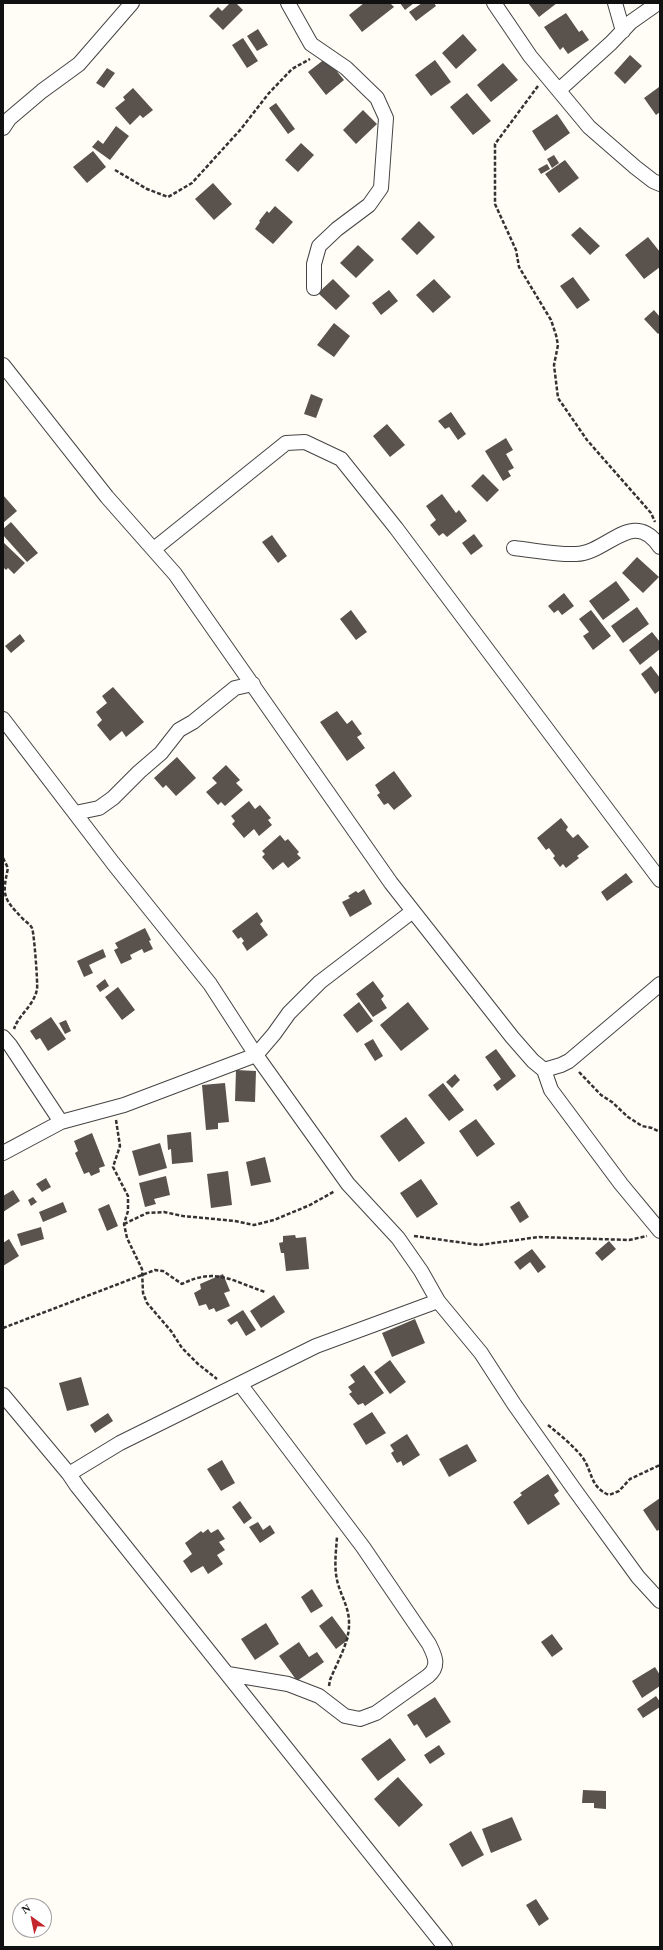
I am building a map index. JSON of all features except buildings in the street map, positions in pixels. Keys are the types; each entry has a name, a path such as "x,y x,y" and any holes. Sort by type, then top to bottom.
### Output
{"street":[{"path":"3,128 9,119 42,91 79,64 132,3"},
{"path":"288,3 311,44 346,68 377,98 386,118 381,188 369,206 337,230 319,246 314,264 314,288"},
{"path":"494,3 530,56 589,127 635,167 653,181 660,184"},
{"path":"615,3 623,31"},
{"path":"559,90 631,22 658,3"},
{"path":"3,365 107,497 175,574 391,883 512,1038 533,1061 544,1070 551,1090 656,1233"},
{"path":"154,549 286,443 305,442 342,459 396,528 660,880"},
{"path":"514,548 577,554 603,546 634,530 644,531 657,543"},
{"path":"75,813 98,808 113,798 139,772 161,754 179,730 193,722 235,688 253,684"},
{"path":"3,719 210,984 256,1055 348,1184 398,1238 421,1271 438,1301 481,1352 514,1404 578,1495 638,1577 660,1602"},
{"path":"3,1153 61,1122 114,1108 256,1055 289,1013 320,982 413,911"},
{"path":"544,1070 569,1061 660,984"},
{"path":"6,1041 61,1122"},
{"path":"69,1474 120,1443 316,1346 438,1301"},
{"path":"228,1674 288,1684 319,1696 344,1716 360,1719 376,1714 428,1676 434,1671 436,1665 435,1656 428,1644 364,1547 235,1387"},
{"path":"3,1394 69,1474 77,1486 445,1947"}],"path":[{"path":"115,170 147,189 168,196 192,183 241,129 269,93 292,69 323,51"},
{"path":"545,74 533,94 495,144 495,204 516,250 519,267 548,314 556,335 558,345 554,365 558,398 587,440 651,513 656,525 657,543"},
{"path":"3,858 8,868 3,886 5,897 33,929 38,987 34,1000 16,1023 6,1041"},
{"path":"569,1061 601,1095 612,1102 628,1117 642,1126 652,1128 660,1132"},
{"path":"114,1108 120,1146 113,1166 128,1196 128,1211 124,1224 127,1238 143,1273 144,1293 147,1303 171,1331 182,1348 198,1364 235,1387"},
{"path":"124,1224 147,1213 164,1212 183,1216 235,1221 254,1225 274,1220 310,1205 348,1184"},
{"path":"398,1238 413,1236 478,1245 539,1237 629,1240 656,1233"},
{"path":"3,1328 143,1273 155,1270 163,1271 182,1284 195,1277 207,1275 223,1277 266,1292"},
{"path":"546,1423 582,1458 594,1485 602,1492 609,1495 619,1491 630,1479 660,1465"},
{"path":"334,1708 329,1690 330,1680 346,1644 349,1621 347,1609 337,1580 335,1564 338,1514"}]}
